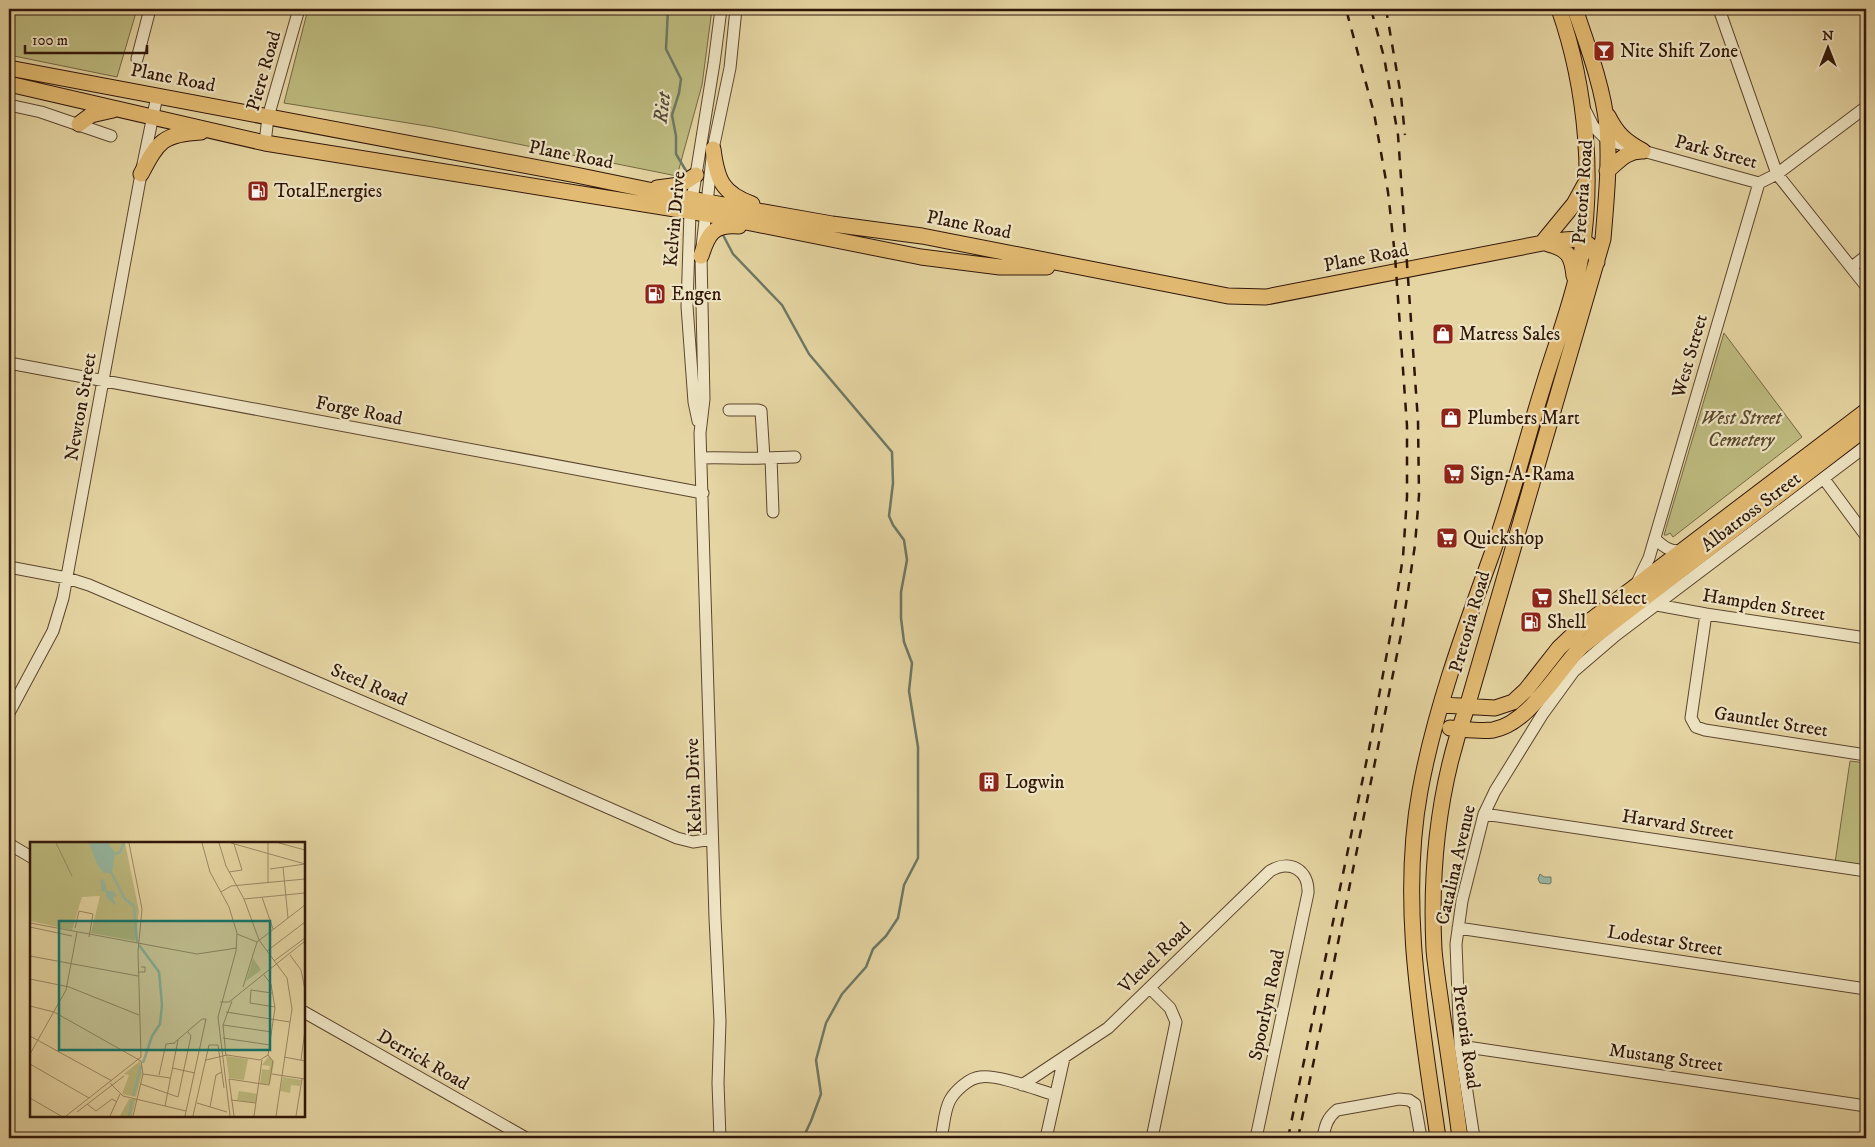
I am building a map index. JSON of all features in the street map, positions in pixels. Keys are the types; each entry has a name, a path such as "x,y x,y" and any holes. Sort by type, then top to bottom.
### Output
{"main road":[{"name":"Pretoria Road","path":"1438,1138 1415,949 1412,902 1414,830 1420,789 1442,704 1500,527 1575,280 1583,240 1588,180 1582,105 1576,68 1559,9"},
{"name":"Pretoria Road","path":"1460,1138 1434,952 1433,906 1437,832 1446,777 1459,728 1467,707 1603,239 1608,171 1604,108 1593,63 1575,9"},
{"name":"Plane Road","path":"9,68 576,175 638,189 757,226 920,257 1000,267 1060,268 1126,277"},
{"name":"Plane Road","path":"9,84 265,143 699,207 774,213 832,224 922,236 1228,296 1266,297 1542,243 1583,240"},
{"path":"1604,108 1621,136 1643,151"},
{"path":"79,124 97,113 125,110"},
{"path":"141,174 155,148 162,141 175,135 217,132"},
{"path":"713,150 716,170 728,192 741,200 774,213"},
{"path":"1608,171 1625,155 1636,151 1643,151"},
{"path":"638,189 680,185 696,175"},
{"path":"1575,280 1573,265 1565,250 1542,243 1574,204 1588,180"},
{"path":"1597,262 1593,248 1583,240 1596,227 1606,209"},
{"path":"832,224 921,248"},
{"path":"701,256 707,240 716,229 730,226 757,226"},
{"path":"1442,704 1494,708 1517,699 1559,648 1578,630 1866,411"},
{"path":"1436,726 1493,730 1516,720 1532,706 1574,654 1591,638 1866,428"},
{"path":"1500,527 1516,536"},
{"path":"1472,686 1482,701 1494,708"}],"street":[{"path":"137,59 150,9"},
{"name":"Piere Road","path":"265,143 268,117 299,9"},
{"name":"Kelvin Drive","path":"700,433 704,399 701,256 696,175 721,9"},
{"name":"Kelvin Drive","path":"720,1138 718,1083 720,1021 712,839 701,458 700,433 694,402 687,306 699,207 730,68 736,9"},
{"path":"1719,9 1777,174 1866,286"},
{"name":"Newton Street","path":"9,714 59,616 157,96"},
{"path":"1582,105 1593,126 1607,140"},
{"path":"9,106 42,112 111,136"},
{"name":"Park Street","path":"1607,140 1759,183 1777,174 1866,106"},
{"name":"West Street","path":"1636,585 1649,558 1655,539 1759,183"},
{"path":"1852,267 1866,256"},
{"name":"Forge Road","path":"9,363 702,493"},
{"path":"728,410 761,411 773,512"},
{"name":"Albatross Street","path":"1657,604 1866,446"},
{"path":"701,458 732,460 795,457"},
{"path":"1824,479 1866,536"},
{"path":"1655,539 1669,550 1677,552 1685,550"},
{"name":"Steel Road","path":"9,567 67,578 134,603 677,838 693,842 712,839"},
{"name":"Hampden Street","path":"1657,604 1706,614 1866,638"},
{"name":"Catalina Avenue","path":"1474,1138 1460,1046 1456,958 1462,901 1484,814 1499,784 1564,683 1574,671 1616,635 1657,604"},
{"name":"Gauntlet Street","path":"1706,614 1691,718 1696,727 1866,755"},
{"name":"Harvard Street","path":"1484,814 1866,871"},
{"path":"9,844 30,856"},
{"name":"Vleuel Road","path":"1022,1085 1108,1028 1270,871 1279,867 1292,866 1300,870 1306,879"},
{"name":"Spoorlyn Road","path":"1256,1138 1307,900 1308,888 1306,879"},
{"name":"Lodestar Street","path":"1458,928 1866,989"},
{"path":"1150,988 1170,1008 1176,1022 1152,1138"},
{"name":"Derrick Road","path":"305,1013 526,1138"},
{"name":"Mustang Street","path":"1460,1046 1866,1106"},
{"path":"1046,1138 1064,1058"},
{"path":"941,1138 950,1100 958,1090 971,1080 981,1076 1022,1085 1055,1096"},
{"path":"1323,1138 1326,1123 1330,1115 1336,1110 1399,1099 1409,1100 1415,1104 1421,1138"}],"green space":[{"path":"9,9 137,9 117,77 9,55"},
{"path":"308,9 712,9 702,85 677,176 433,127 284,103"},
{"name":"West Street Cemetery","path":"1724,333 1802,437 1673,537 1670,533 1664,535"},
{"path":"1850,761 1866,763 1866,868 1835,863"}],"shaded area":[{"path":"1540,874 1544,877 1551,877 1551,883 1540,883 1538,879"}],"waterway":[{"name":"Riet","path":"668,9 666,49 681,79 672,115 676,136 676,154 688,174"},
{"path":"722,233 733,254 782,305 809,354 892,452 893,483 889,516 904,540 907,560 901,592 901,618 904,642 912,663 909,691 918,747 918,858 904,885 898,918 886,936 873,949 866,967 842,994 826,1023 816,1060 821,1094 803,1138"}],"railway":[{"path":"1288,1138 1369,749 1393,621 1403,557 1407,497 1407,426 1395,256 1388,192 1374,113 1346,9"},
{"path":"1298,1138 1402,630 1415,545 1419,495 1418,421 1398,135 1384,57 1371,9"},
{"path":"1386,9 1401,96 1405,135"}],"place":[{"name":"Nite Shift Zone","path":"1604,51"},
{"name":"TotalEnergies","path":"258,191"},
{"name":"Engen","path":"655,294"},
{"name":"Matress Sales","path":"1443,334"},
{"name":"Plumbers Mart","path":"1451,418"},
{"name":"Sign-A-Rama","path":"1454,474"},
{"name":"Quickshop","path":"1447,538"},
{"name":"Shell Select","path":"1542,598"},
{"name":"Shell","path":"1531,622"},
{"name":"Logwin","path":"989,782"}]}
